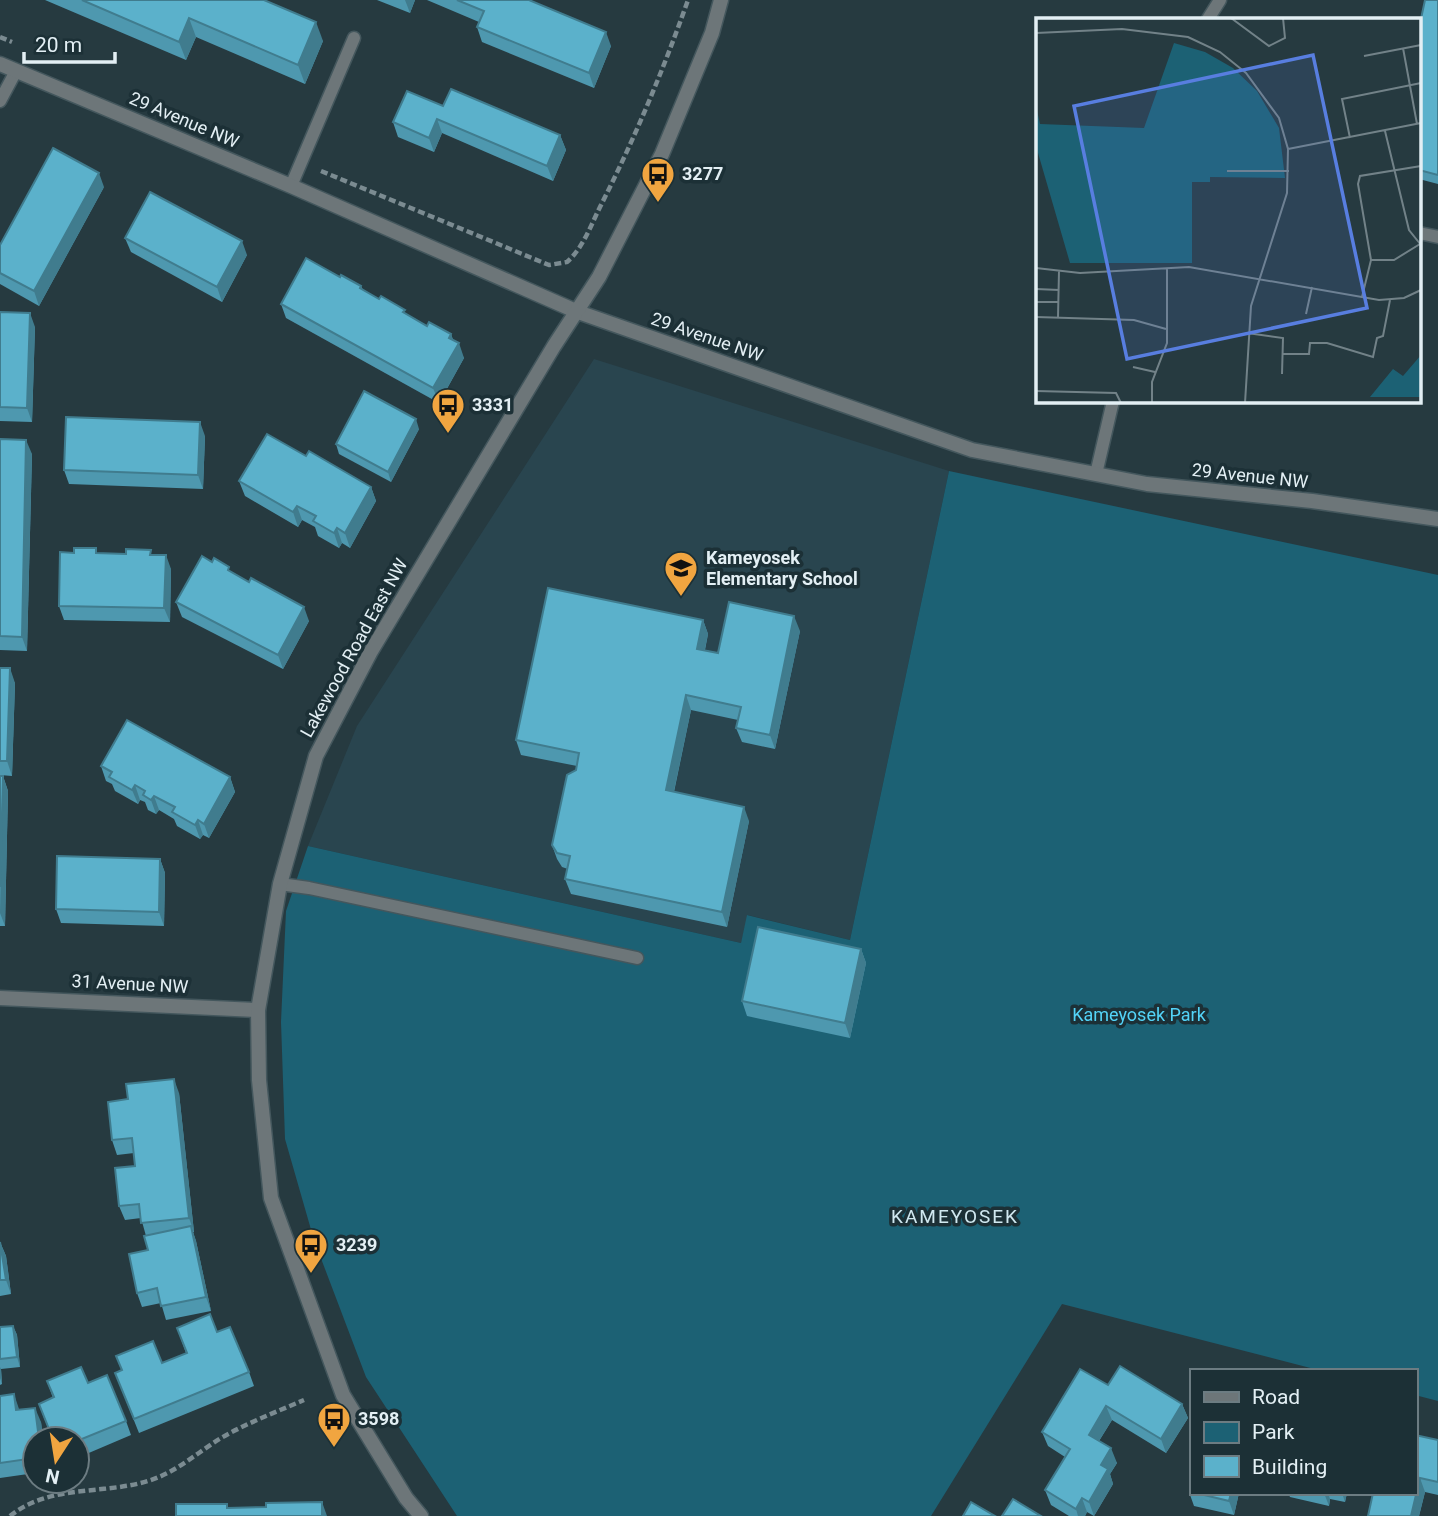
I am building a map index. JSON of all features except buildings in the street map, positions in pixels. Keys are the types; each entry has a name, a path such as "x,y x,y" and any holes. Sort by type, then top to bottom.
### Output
{"street":[{"name":"Lakewood Road East NW","path":"421,1516 406,1498 343,1395 271,1198 259,1080 258,1010 280,884 321,745 370,653 554,346 599,277 663,154 712,33 717,1"},
{"name":"29 Avenue NW","path":"0,64 291,186 578,312 972,450 1147,484 1312,501 1438,519"},
{"name":"31 Avenue NW","path":"0,998 258,1010"}],"lane":[{"path":"1209,18 1220,0"},
{"path":"291,186 354,38"},
{"path":"0,101 16,71"},
{"path":"1420,233 1438,237"},
{"path":"1096,474 1113,402"},
{"path":"280,884 637,958"}],"path":[{"path":"301,163 549,265 561,265 577,251 624,160 657,84 688,0"},
{"path":"0,37 20,46"},
{"path":"10,1516 29,1504 78,1490 147,1482 175,1469 223,1437 304,1400"}],"shaded area":[{"name":"Kameyosek Elementary School","path":"594,359 949,471 850,940 748,915 741,943 308,846 357,726"}],"green space":[{"name":"Kameyosek Park","path":"949,471 1438,575 1438,1401 1417,1396 1417,1369 1314,1369 1062,1304 931,1516 457,1516 366,1377 314,1240 285,1139 281,1022 286,911 308,846 741,943 747,915 850,940"}],"place":[{"name":"3277","path":"658,204"},
{"name":"3331","path":"448,435"},
{"name":"Kameyosek Elementary School","path":"681,598"},
{"name":"3239","path":"311,1275"},
{"name":"3598","path":"334,1449"}],"district":[{"name":"KAMEYOSEK","path":"955,1216"}]}
